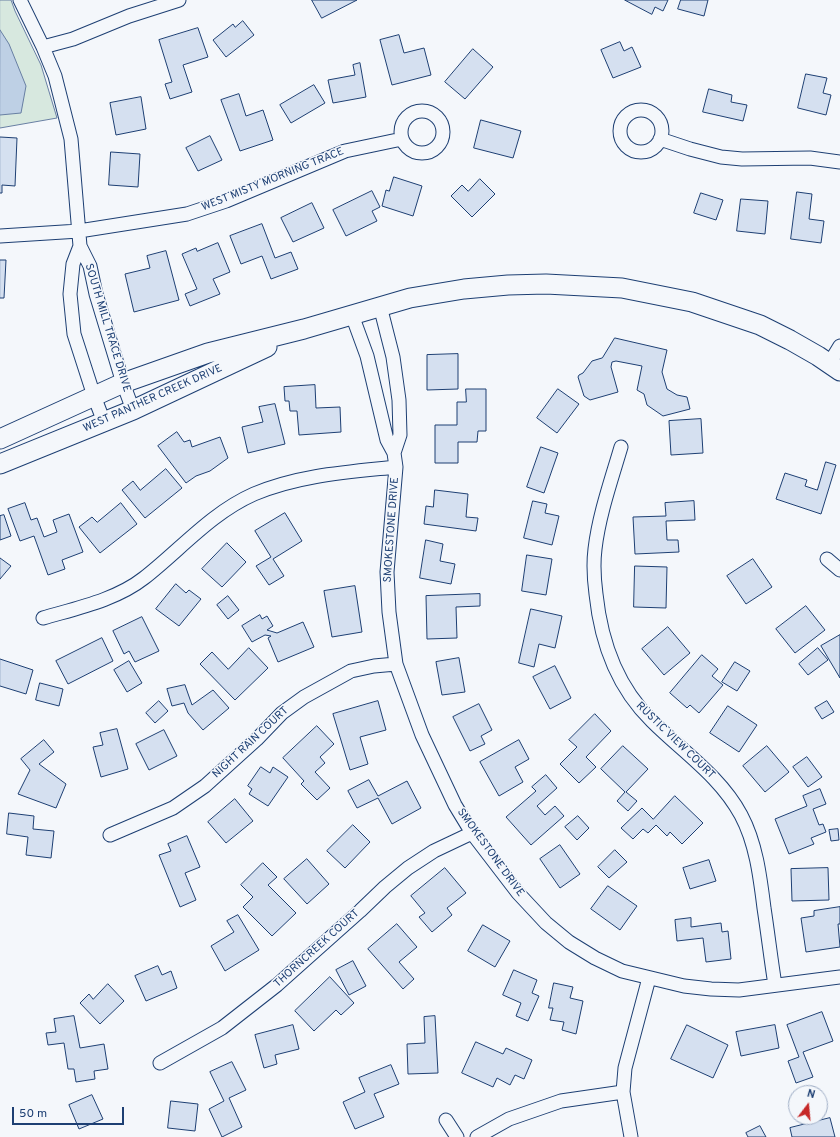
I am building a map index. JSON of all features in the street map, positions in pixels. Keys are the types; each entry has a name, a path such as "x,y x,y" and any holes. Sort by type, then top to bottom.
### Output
{"street":[{"name":"SOUTH MILL TRACE DRIVE","path":"20,0 43,47 55,76 71,139 80,246 90,266 96,294 123,383 133,410"},
{"path":"43,47 73,39 129,16 179,0"},
{"name":"WEST MISTY MORNING TRACE","path":"0,236 79,231 186,214 226,201 345,151 402,139"},
{"path":"660,139 721,157 742,159 810,158 840,162"},
{"name":"SOUTH MILL TRACE DRIVE","path":"80,246 73,264 70,294 74,334 104,422"},
{"name":"WEST PANTHER CREEK DRIVE","path":"0,438 123,383 208,353 304,329 410,298 464,289 508,285 553,284 622,288 692,302 760,325 790,340 834,367"},
{"name":"SMOKESTONE DRIVE","path":"380,306 393,357 399,400 400,435 394,453"},
{"name":"SMOKESTONE DRIVE","path":"352,314 367,356 387,440 394,453 396,467 387,572 389,612 396,664 422,734 437,769 455,805 472,833 518,892 546,923 563,937 595,958 622,971 684,986 711,990 739,990 840,977"},
{"name":"WEST PANTHER CREEK DRIVE","path":"0,464 133,410 304,329"},
{"path":"834,367 840,346"},
{"name":"RUSTIC VIEW COURT","path":"620,447 599,526 595,549 593,572 602,633 609,656 615,669 621,681 636,703 652,721 716,780 730,797 741,815 758,864 775,986"},
{"path":"43,618 85,606 119,593 143,579 228,508 253,494 284,483 322,475 396,467"},
{"path":"827,559 840,570"},
{"name":"NIGHT RAIN COURT","path":"110,835 173,808 205,786 257,739 282,713 304,696 351,671 374,666 396,664"},
{"name":"THORNCREEK COURT","path":"160,1063 222,1028 271,990 408,868 434,851 472,833"},
{"path":"631,1137 623,1092 625,1068 650,978"},
{"path":"477,1137 509,1119 561,1102 623,1092"},
{"path":"446,1120 457,1137"}],"shaded area":[{"path":"0,0 11,0 41,65 57,118 0,128"}],"water":[{"path":"0,30 9,44 26,86 21,113 0,115"}],"building":[{"path":"312,0 357,0 322,18"},
{"path":"625,0 668,0 663,11 655,7 652,14"},
{"path":"681,0 708,0 704,16 678,9"},
{"path":"243,21 254,35 226,57 213,40 233,24 235,27"},
{"path":"198,28 208,57 183,65 192,92 170,99 165,84 172,82 159,40"},
{"path":"399,35 404,53 424,48 431,75 392,85 380,40"},
{"path":"620,42 624,51 632,47 641,67 613,78 601,50"},
{"path":"473,49 493,67 465,99 445,82"},
{"path":"360,63 366,97 333,103 328,80 355,75 353,65"},
{"path":"806,74 827,78 823,93 831,95 826,115 798,108"},
{"path":"314,85 325,103 291,123 280,105"},
{"path":"709,89 732,95 731,102 747,105 743,121 703,112"},
{"path":"239,94 246,116 263,110 273,140 240,151 221,100"},
{"path":"141,97 146,129 116,135 110,103"},
{"path":"481,120 521,131 513,158 474,148"},
{"path":"210,136 222,160 198,171 186,148"},
{"path":"0,137 17,138 15,186 2,185 2,193 0,193"},
{"path":"111,152 140,154 138,187 109,185"},
{"path":"394,177 422,186 413,216 382,206 386,190 389,191"},
{"path":"480,179 495,194 472,217 451,196 462,185 468,191"},
{"path":"372,191 380,207 372,211 377,221 346,236 333,210"},
{"path":"797,192 812,194 809,219 824,221 821,243 791,239"},
{"path":"701,193 723,200 716,220 694,213"},
{"path":"741,199 768,201 765,234 737,231"},
{"path":"312,203 324,228 293,242 281,218"},
{"path":"262,224 275,258 291,252 298,269 271,279 262,256 241,264 230,236"},
{"path":"218,243 230,272 213,279 220,294 190,306 185,294 197,289 182,254 196,248 197,251"},
{"path":"166,251 179,300 134,312 125,274 150,268 147,256"},
{"path":"0,260 6,260 4,298 0,298"},
{"path":"615,338 667,350 662,372 667,389 677,395 687,397 690,409 663,416 647,405 644,394 637,390 642,366 616,361 612,362 611,367 618,392 590,400 584,396 578,377 579,375 583,373 592,361 602,358"},
{"path":"458,354 458,389 427,390 427,355"},
{"path":"315,385 316,408 340,407 341,432 299,435 297,411 290,411 289,401 285,401 284,387"},
{"path":"466,389 486,389 486,431 478,431 477,442 458,442 458,463 435,463 435,425 457,425 457,402 466,402"},
{"path":"558,389 579,404 557,433 537,418"},
{"path":"275,404 285,444 248,453 242,427 263,422 259,407"},
{"path":"701,419 703,453 671,455 669,421"},
{"path":"177,432 184,442 190,440 192,447 220,437 228,458 210,471 196,476 186,483 158,446"},
{"path":"541,447 558,453 544,493 527,487"},
{"path":"826,462 836,465 821,514 776,499 785,473 807,480 805,486 817,490"},
{"path":"166,469 182,488 145,518 122,490 133,481 140,490"},
{"path":"435,490 468,494 466,517 478,518 476,531 424,524 426,506 433,507"},
{"path":"533,501 547,504 545,513 559,516 552,545 524,538"},
{"path":"694,501 695,520 666,521 667,540 678,540 679,552 635,554 633,517 666,516 665,503"},
{"path":"25,503 31,520 37,518 44,537 57,532 53,520 69,514 83,552 62,560 65,569 48,575 34,536 20,541 8,509"},
{"path":"121,503 137,524 100,553 79,527 92,517 97,522"},
{"path":"285,513 302,541 273,559 284,576 269,585 256,566 271,557 255,531"},
{"path":"4,515 11,536 0,540 0,516"},
{"path":"426,540 443,544 440,561 455,564 451,584 420,578"},
{"path":"227,543 246,562 222,587 202,569"},
{"path":"527,555 552,559 546,595 522,591"},
{"path":"0,558 11,566 0,579"},
{"path":"753,559 772,587 746,604 727,576"},
{"path":"635,566 667,567 666,608 634,607"},
{"path":"176,584 186,593 189,590 201,599 179,626 156,609"},
{"path":"355,586 362,632 332,637 324,591"},
{"path":"480,594 480,606 456,607 457,638 427,639 426,596"},
{"path":"228,596 239,610 228,619 217,605"},
{"path":"806,606 825,630 795,653 776,629"},
{"path":"531,609 562,616 555,648 539,644 534,667 519,663"},
{"path":"260,615 262,619 267,616 273,626 267,630 277,633 303,622 314,647 278,662 268,638 271,636 265,635 252,642 242,626"},
{"path":"142,617 159,651 135,662 129,651 124,654 113,631"},
{"path":"668,627 690,653 664,675 642,649"},
{"path":"840,635 840,678 821,646"},
{"path":"102,638 113,661 68,684 56,661"},
{"path":"249,648 268,668 235,700 200,664 212,652 228,669"},
{"path":"818,648 828,660 808,675 799,664"},
{"path":"702,655 718,669 712,676 723,685 699,713 690,705 687,708 670,693"},
{"path":"459,658 465,692 442,695 436,662"},
{"path":"0,659 33,670 26,694 0,686"},
{"path":"129,661 142,683 127,692 114,670"},
{"path":"735,662 750,671 737,691 722,682"},
{"path":"555,666 571,698 550,709 533,677"},
{"path":"40,683 63,689 59,706 36,700"},
{"path":"185,685 192,705 213,690 229,708 203,730 188,713 184,703 172,706 167,689"},
{"path":"159,701 168,711 155,723 146,713"},
{"path":"378,701 386,730 360,737 368,764 350,770 333,714"},
{"path":"827,701 834,712 822,719 815,708"},
{"path":"479,704 492,730 481,736 485,744 470,751 453,717"},
{"path":"728,706 757,725 739,752 710,733"},
{"path":"595,714 611,731 586,757 596,767 579,783 560,764 577,747 569,740"},
{"path":"317,726 334,744 320,757 325,763 315,772 330,788 317,800 301,784 304,781 283,758"},
{"path":"117,729 128,769 101,777 93,747 103,745 100,733"},
{"path":"164,730 177,756 149,770 136,744"},
{"path":"44,740 54,752 39,764 66,784 56,808 18,794 30,770 21,759"},
{"path":"519,740 529,759 515,767 523,782 499,796 480,762"},
{"path":"623,746 648,769 626,792 637,801 628,811 617,801 625,792 601,769"},
{"path":"767,746 789,772 765,792 743,766"},
{"path":"807,757 822,777 808,787 793,767"},
{"path":"261,767 270,773 273,767 288,777 268,806 249,794 252,789 248,786"},
{"path":"546,775 557,788 537,806 545,815 555,806 564,816 531,845 506,817 536,791 532,787"},
{"path":"369,780 378,796 407,781 421,808 392,824 378,798 357,808 348,791"},
{"path":"820,789 826,804 813,809 819,825 823,824 826,832 811,838 814,844 789,854 775,819 807,806 803,796"},
{"path":"675,796 703,823 682,844 670,832 667,836 656,825 648,833 643,829 633,839 621,828 642,808 653,819"},
{"path":"235,799 253,821 226,843 208,822"},
{"path":"9,813 34,816 33,829 54,831 51,858 26,855 28,837 7,834"},
{"path":"578,816 589,828 577,840 565,827"},
{"path":"353,825 370,842 345,868 327,851"},
{"path":"838,829 839,840 831,841 829,830"},
{"path":"187,836 200,867 185,873 196,900 180,907 159,855 171,851 168,844"},
{"path":"560,845 580,874 560,888 540,859"},
{"path":"615,850 627,862 609,878 598,867"},
{"path":"307,859 329,884 307,904 284,879"},
{"path":"709,860 716,881 690,889 683,868"},
{"path":"263,863 277,877 268,885 296,913 272,936 243,907 253,897 241,885"},
{"path":"445,868 466,893 447,908 452,915 432,932 419,917 425,913 411,896"},
{"path":"828,868 829,900 792,901 791,869"},
{"path":"608,886 637,906 620,930 591,909"},
{"path":"840,907 840,924 838,924 840,947 806,952 801,918 814,916 814,911"},
{"path":"238,915 259,950 225,971 211,946 234,932 227,921"},
{"path":"691,918 691,927 721,923 722,932 728,931 731,959 706,962 703,938 677,941 675,920"},
{"path":"397,924 417,947 399,962 414,979 403,989 368,949"},
{"path":"483,925 510,941 495,967 468,951"},
{"path":"353,961 366,986 349,995 336,970"},
{"path":"158,966 162,975 171,971 177,988 146,1001 135,976"},
{"path":"514,970 537,980 532,993 539,996 528,1021 516,1016 521,1003 503,995"},
{"path":"330,977 354,1003 341,1015 336,1010 314,1031 295,1011"},
{"path":"554,983 573,987 570,998 583,1001 576,1034 562,1030 564,1022 550,1020 553,1008 549,1008"},
{"path":"108,984 124,1001 100,1024 80,1003 89,994 93,999"},
{"path":"822,1012 833,1041 803,1052 813,1077 796,1083 788,1061 799,1057 787,1025"},
{"path":"74,1016 80,1048 104,1044 108,1069 94,1071 95,1079 76,1082 74,1069 68,1069 64,1043 48,1045 46,1033 56,1032 54,1019"},
{"path":"435,1016 438,1073 408,1074 407,1044 425,1043 424,1017"},
{"path":"293,1025 299,1049 275,1055 277,1064 264,1068 255,1035"},
{"path":"687,1025 728,1045 713,1078 671,1059"},
{"path":"775,1025 779,1048 741,1056 736,1032"},
{"path":"476,1042 503,1054 506,1048 532,1060 524,1079 515,1075 510,1085 497,1078 493,1087 462,1073"},
{"path":"232,1062 246,1090 229,1098 242,1127 222,1137 209,1109 224,1101 210,1072"},
{"path":"391,1065 399,1084 374,1094 384,1117 355,1129 343,1102 365,1092 359,1078"},
{"path":"92,1095 103,1119 79,1129 69,1105"},
{"path":"171,1101 198,1104 195,1131 168,1128"},
{"path":"828,1118 830,1118 835,1137 792,1137 790,1128 802,1125 828,1125"},
{"path":"760,1126 766,1137 748,1137 746,1133"}]}
